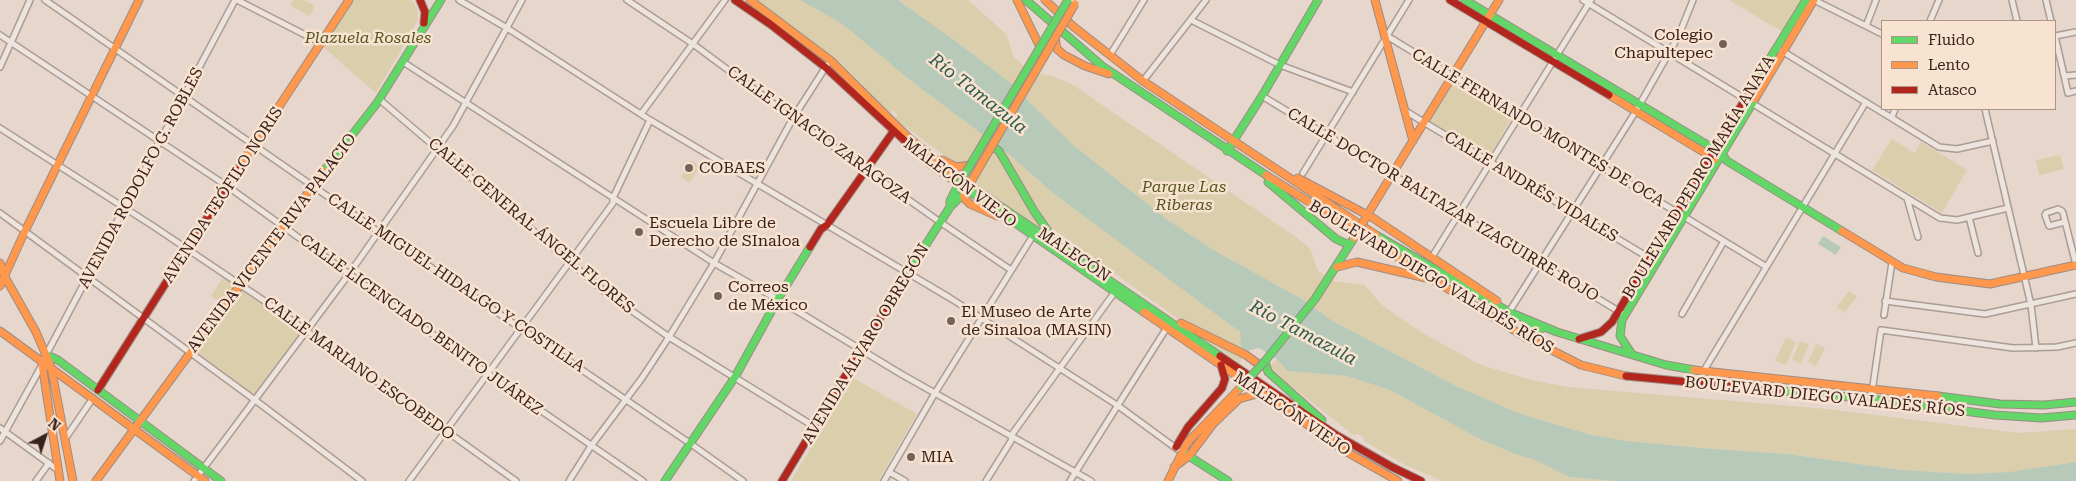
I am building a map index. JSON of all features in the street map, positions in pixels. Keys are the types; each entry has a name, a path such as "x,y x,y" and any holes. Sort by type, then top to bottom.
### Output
{"main road":[{"path":"0,286 2,275 92,98 139,0"},
{"name":"AVENIDA TEÓFILO NORIS","path":"98,390 227,186 349,0"},
{"name":"AVENIDA VICENTE RIVA PALACIO","path":"96,481 313,185 379,99 441,0"},
{"name":"MALECÓN VIEJO","path":"735,0 828,64 893,132 923,159 1011,222 1035,233 1114,293 1347,452 1398,481"},
{"name":"MALECÓN","path":"750,0 795,32 918,146 1035,233 1059,245 1333,433 1392,467 1421,481"},
{"path":"1017,0 1030,22 1040,47"},
{"name":"BOULEVARD DIEGO VALADÉS RÍOS","path":"1026,0 1084,51 1117,76 1226,151 1526,338 1581,365 1610,373 1650,378 1871,399 2023,418 2076,415"},
{"name":"BOULEVARD DIEGO VALADÉS RÍOS","path":"1045,0 1061,16 1143,81 1386,241 1501,308 1556,332 1666,364 1703,372 1873,388 2021,406 2076,402"},
{"path":"1226,151 1262,96 1318,0"},
{"path":"1375,0 1407,112 1413,141"},
{"path":"1450,0 1488,18"},
{"path":"1465,0 1488,18 1554,59 1638,108 1718,151 1727,161 1801,208 1892,262 1913,272 1980,284 1990,284 2076,265"},
{"path":"1179,450 1188,443 1212,415 1263,363 1315,299 1336,268 1499,0"},
{"name":"BOULEVARD PEDRO MARÍA ANAYA","path":"1780,50 1806,0"},
{"name":"BOULEVARD PEDRO MARÍA ANAYA","path":"1578,339 1593,336 1604,330 1622,313 1748,102 1814,0"},
{"path":"419,36 426,18 421,1"},
{"name":"AVENIDA ÁLVARO OBREGÓN","path":"950,207 950,201 956,189 1040,47 1073,1"},
{"name":"AVENIDA ÁLVARO OBREGÓN","path":"782,481 860,349 940,222 950,207 964,193 1055,38 1073,1"},
{"path":"1055,38 1057,50 1064,56 1085,66 1117,76"},
{"path":"1638,108 1714,158 1727,161"},
{"path":"665,481 735,377 778,299 821,229 826,225 893,132"},
{"path":"918,146 956,167 970,165"},
{"path":"992,146 999,151 1034,211 1059,245"},
{"path":"1264,160 1278,166 1432,257 1493,298 1501,308"},
{"path":"1262,174 1264,179 1336,239 1351,242"},
{"path":"964,193 964,198 970,204 1011,222"},
{"path":"1336,268 1357,262 1432,280"},
{"path":"0,263 2,275 24,308 44,360 60,481"},
{"name":"BOULEVARD PEDRO MARÍA ANAYA","path":"1622,313 1620,336 1632,354"},
{"path":"1161,315 1263,363 1268,372 1323,420 1333,433"},
{"path":"1526,338 1532,328 1556,332"},
{"path":"0,331 44,360 196,478 205,481"},
{"path":"44,360 58,360 221,481"},
{"path":"1650,378 1665,375 1668,370 1666,364"},
{"path":"1168,481 1179,450 1193,420 1222,388 1225,379 1221,365"},
{"path":"51,367 73,481"},
{"path":"1174,466 1189,456 1200,439 1236,401 1260,393"},
{"path":"1179,450 1228,481"}],"street":[{"path":"0,67 30,0"},
{"name":"CALLE MIGUEL HIDALGO Y COSTILLA","path":"45,0 255,144 379,232 626,399 743,481"},
{"path":"236,0 321,43"},
{"name":"AVENIDA RODOLFO G. ROBLES","path":"0,441 236,0"},
{"path":"459,0 507,28 650,120 983,318 1117,405 1179,450"},
{"path":"196,478 349,274 437,148 467,102 522,0"},
{"name":"CALLE IGNACIO ZARAGOZA","path":"627,0 693,44 793,118 940,222 1012,270"},
{"path":"642,114 725,0"},
{"path":"1110,55 1144,0"},
{"path":"1143,81 1206,0"},
{"path":"1303,173 1409,0"},
{"path":"1583,0 1590,2 1748,102 1944,219 1957,220 2008,208"},
{"path":"1509,312 1638,108 1670,53 1688,15 1692,0"},
{"path":"1814,0 1881,34"},
{"path":"1866,26 1876,0"},
{"path":"1930,20 1939,0"},
{"path":"2012,0 2018,20"},
{"path":"2046,0 2051,20"},
{"path":"1432,257 1590,2"},
{"path":"1191,20 1280,65 1353,92"},
{"path":"2056,36 2076,32"},
{"name":"CALLE LICENCIADO BENITO JUÁREZ","path":"0,35 92,98 227,186 488,374 644,481"},
{"name":"CALLE FERNANDO MONTES DE OCA","path":"1386,37 1765,266"},
{"path":"2056,40 2068,93 2076,91"},
{"path":"1780,50 1939,147 1957,149 1993,141"},
{"path":"403,62 714,263 1011,437 1091,481"},
{"path":"570,481 591,446 669,337 714,263 793,118 828,64"},
{"path":"2064,76 2076,75"},
{"name":"CALLE DOCTOR BALTAZAR IZAGUIRRE ROJO","path":"1262,96 1622,313"},
{"name":"CALLE GENERAL ÁNGEL FLORES","path":"379,99 613,297 669,337 815,427"},
{"path":"1703,372 1765,266 1866,102"},
{"path":"1892,117 1895,110"},
{"path":"1984,110 2031,305 2036,348"},
{"name":"CALLE ANDRÉS VIDALES","path":"1407,112 1653,260"},
{"path":"409,481 571,263 613,203 613,198 650,120"},
{"name":"CALLE MARIANO ESCOBEDO","path":"0,128 59,164 241,285 516,481"},
{"path":"1908,198 1918,237"},
{"path":"2065,222 2050,226 2047,224 2046,213 2060,209 2065,222 2076,265"},
{"path":"0,213 362,481"},
{"path":"1969,217 1978,253"},
{"path":"884,481 1035,233"},
{"path":"1682,314 1724,241"},
{"path":"1884,315 1892,262"},
{"path":"986,481 1011,441 1011,437 1114,293"},
{"path":"1885,301 1984,314 2076,294"},
{"path":"1070,481 1166,329"},
{"path":"1871,399 1881,330 2013,348 2036,348 2076,343"},
{"path":"66,439 93,398"},
{"path":"0,428 58,470"},
{"path":"36,481 49,462"},
{"path":"889,472 905,481"}],"green space":[{"path":"293,0 304,0 315,6 309,16 290,5"},
{"name":"Plazuela Rosales","path":"351,0 412,0 417,8 418,20 376,93 322,46"},
{"name":"Parque Las Riberas","path":"757,0 800,0 844,25 1010,155 1053,193 1240,332 1241,347 1247,351 1239,363 1052,228 1037,227 952,170 953,162 895,119 897,115 895,111 889,112 835,61"},
{"name":"Parque Las Riberas","path":"898,0 968,0 1006,34 1014,57 1030,72 1052,76 1070,83 1296,237 1310,249 1318,271 1333,281 1364,285 1382,305 1397,316 1424,334 1481,365 1531,380 1568,387 1827,409 2019,433 2076,429 2076,462 2009,472 1969,474 1901,470 1787,454 1627,441 1591,435 1518,413 1454,385 1331,320 1302,299 1215,251 1169,221 1072,144 1007,81"},
{"path":"1729,0 1802,0 1783,32"},
{"path":"1450,83 1511,119 1489,157 1428,120"},
{"path":"1892,139 1915,153 1921,142 1967,170 1942,213 1872,170"},
{"path":"2060,155 2064,169 2039,175 2036,160"},
{"path":"691,160 700,166 690,183 681,177"},
{"path":"224,276 236,284 224,305 211,296"},
{"path":"241,288 303,331 254,395 197,352"},
{"path":"1849,291 1857,297 1844,313 1837,307"},
{"path":"1786,337 1796,342 1786,365 1775,361"},
{"path":"1800,341 1809,344 1801,364 1792,360"},
{"path":"1816,344 1825,348 1816,366 1808,362"},
{"path":"1277,359 1287,371 1347,376 1390,390 1478,438 1512,453 1535,460 1569,477 1615,481 1443,481 1405,465 1364,441 1363,436 1353,435 1298,391 1267,370"},
{"path":"853,378 917,414 878,481 791,481"}],"water":[{"name":"Río Tamazula","path":"800,0 898,0 1008,81 1072,144 1169,221 1215,251 1302,299 1331,320 1454,385 1518,413 1591,435 1627,441 1787,454 1901,470 1969,474 2009,472 2076,462 2076,481 1615,481 1569,477 1535,460 1512,453 1478,438 1390,390 1347,376 1287,371 1277,359 1259,348 1247,351 1241,347 1240,332 1053,193 1010,155 914,83 844,25"},
{"path":"1823,236 1841,247 1836,255 1818,244"}],"traffic: fast":[{"path":"324,171 377,103 441,0"},
{"path":"1026,0 1102,66 1266,175"},
{"path":"956,189 1068,0"},
{"path":"1227,151 1262,96 1318,0"},
{"path":"1465,0 1721,153 1727,161 1842,231"},
{"path":"1753,86 1806,0"},
{"path":"1631,353 1620,336 1622,320 1755,99"},
{"path":"992,146 999,151 1034,211 1052,237"},
{"path":"930,164 1144,312"},
{"path":"956,176 1220,356"},
{"path":"1268,182 1336,239 1349,245"},
{"path":"950,207 950,201 956,189"},
{"path":"900,285 950,207 964,193"},
{"path":"1376,235 1509,312 1557,332 1666,365 1694,370"},
{"path":"1265,361 1315,299 1354,238"},
{"path":"665,481 735,377 778,299 810,247"},
{"path":"1526,338 1531,328 1541,329"},
{"path":"46,355 58,360 221,481"},
{"path":"1265,361 1268,372 1322,420"},
{"path":"1241,387 1265,361"},
{"path":"1783,391 1871,399 1995,415 2041,418 2076,415"},
{"path":"1938,396 2000,404 2044,405 2076,402"},
{"path":"1184,453 1228,481"}],"traffic: slow":[{"path":"0,286 25,231 139,0"},
{"path":"238,169 349,0"},
{"path":"750,0 830,60 909,138 956,176"},
{"path":"1017,0 1040,47"},
{"path":"1045,0 1074,27 1143,81 1376,235"},
{"path":"1375,0 1413,141"},
{"path":"1366,217 1499,0"},
{"path":"1755,99 1814,0"},
{"path":"965,192 1075,4"},
{"path":"1055,38 1057,49 1064,55 1085,66 1109,74"},
{"path":"1609,95 1715,159"},
{"path":"942,160 956,167 971,165"},
{"path":"96,481 324,171"},
{"path":"1266,175 1520,334 1581,365 1626,376"},
{"path":"1298,178 1373,218 1497,301"},
{"path":"964,193 964,198 970,204 997,216"},
{"path":"1354,238 1365,219"},
{"path":"1842,231 1903,268 1936,277 1990,284 2076,265"},
{"path":"1337,267 1357,262 1426,278"},
{"path":"0,263 5,277 36,332 51,367 73,481"},
{"path":"1144,312 1347,452 1398,481"},
{"path":"1181,323 1246,355 1261,366"},
{"path":"0,331 205,481"},
{"path":"44,359 42,364 60,481"},
{"path":"1694,370 1938,396"},
{"path":"1168,481 1187,443 1241,387"},
{"path":"1174,467 1189,456 1213,424 1239,399 1260,393"}],"traffic: jam":[{"path":"420,0 425,12 424,23"},
{"path":"735,0 770,24 825,67 930,164"},
{"path":"1450,0 1609,95"},
{"path":"1579,339 1601,332 1612,322 1753,86"},
{"path":"810,247 821,229 827,225 893,132"},
{"path":"98,390 238,169"},
{"path":"782,481 900,285"},
{"path":"1220,356 1336,435 1421,481"},
{"path":"1176,447 1188,427 1222,388 1225,379 1221,365"},
{"path":"1626,376 1783,391"}],"place":[{"name":"Colegio Chapultepec","path":"1723,44"},
{"name":"COBAES","path":"689,168"},
{"name":"Escuela Libre de Derecho de SInaloa","path":"639,232"},
{"name":"Correos de México","path":"718,296"},
{"name":"El Museo de Arte de Sinaloa (MASIN)","path":"951,321"},
{"name":"MIA","path":"911,457"}]}
